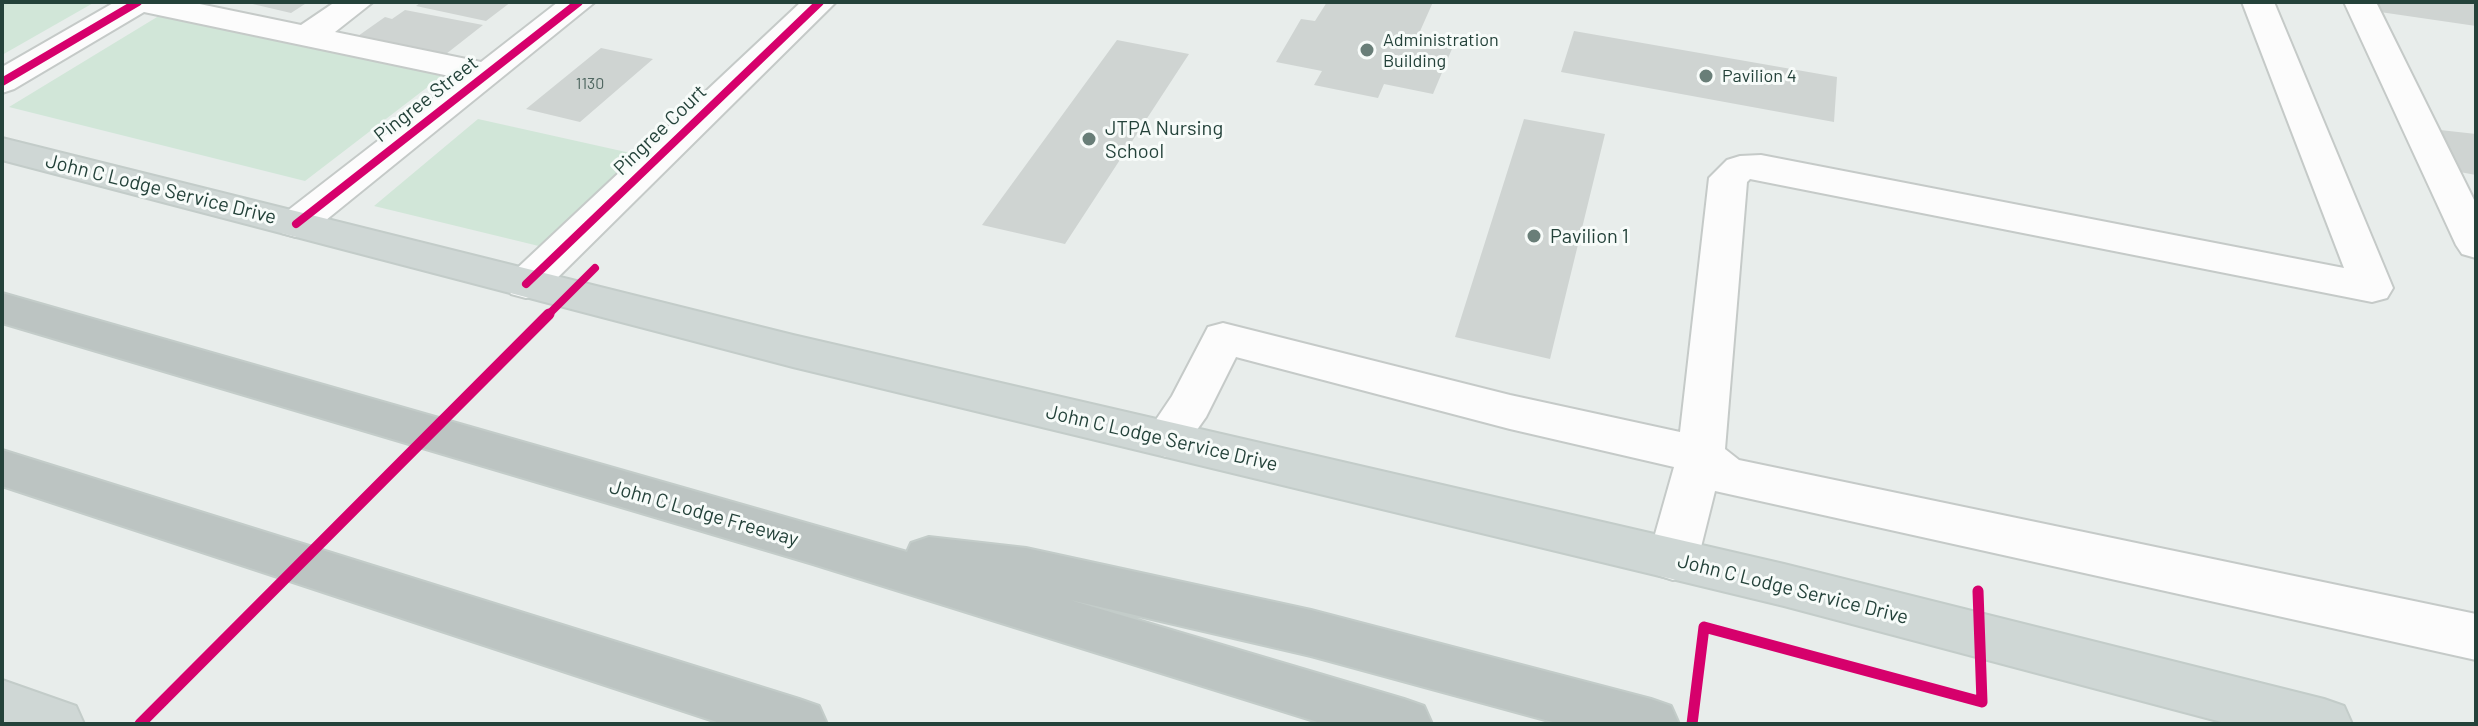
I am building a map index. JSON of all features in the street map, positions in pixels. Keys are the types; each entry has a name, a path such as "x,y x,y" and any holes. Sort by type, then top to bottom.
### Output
{"highway":[{"name":"John C Lodge Freeway","path":"2,308 813,544 1404,724"},
{"path":"2,468 799,724"},
{"path":"813,544 1026,569 1311,633 1651,724"}],"main road":[{"name":"John C Lodge Service Drive","path":"2,149 526,284 1673,559 2324,724"},
{"path":"2,704 56,724"}],"street":[{"path":"2,82 140,2 488,74"},
{"path":"307,36 357,2"},
{"name":"Pingree Street","path":"296,224 579,2"},
{"name":"Pingree Court","path":"526,284 820,2"},
{"path":"1673,559 1701,455 1728,178 1740,168 1761,167 2372,288 2258,2"},
{"path":"2360,2 2476,245"},
{"path":"1166,439 1190,405 1223,338 1510,412 1701,455 1725,476 2476,637"}],"green space":[{"path":"2,2 95,2 2,55"},
{"path":"162,14 442,76 305,181 9,107"},
{"path":"478,119 645,155 547,248 374,206"}],"building":[{"path":"244,2 308,2 291,13"},
{"path":"421,2 511,2 486,21 416,6"},
{"name":"Administration Building","path":"1327,2 1433,2 1417,38 1454,44 1433,94 1384,84 1378,98 1314,85 1322,71 1276,62 1301,19 1315,21"},
{"path":"2376,2 2476,2 2476,26 2380,12"},
{"path":"405,10 483,25 446,54 358,36 385,17 392,19"},
{"name":"Pavilion 4","path":"1574,31 1837,77 1834,122 1561,72"},
{"name":"JTPA Nursing School","path":"1117,40 1189,54 1065,244 982,225"},
{"path":"601,48 653,59 580,122 526,109"},
{"name":"Pavilion 1","path":"1524,119 1605,134 1550,359 1455,337"},
{"path":"2431,129 2476,134 2476,175 2449,170"}],"cycle path":[{"path":"2,82 138,2"},
{"path":"296,224 579,2"},
{"path":"526,284 820,2"},
{"path":"140,724 595,268"},
{"path":"1692,724 1704,627 1982,702 1978,591"}],"place":[{"name":"Administration Building","path":"1367,50"},
{"name":"Pavilion 4","path":"1706,76"},
{"name":"JTPA Nursing School","path":"1089,139"},
{"name":"Pavilion 1","path":"1534,236"}]}
